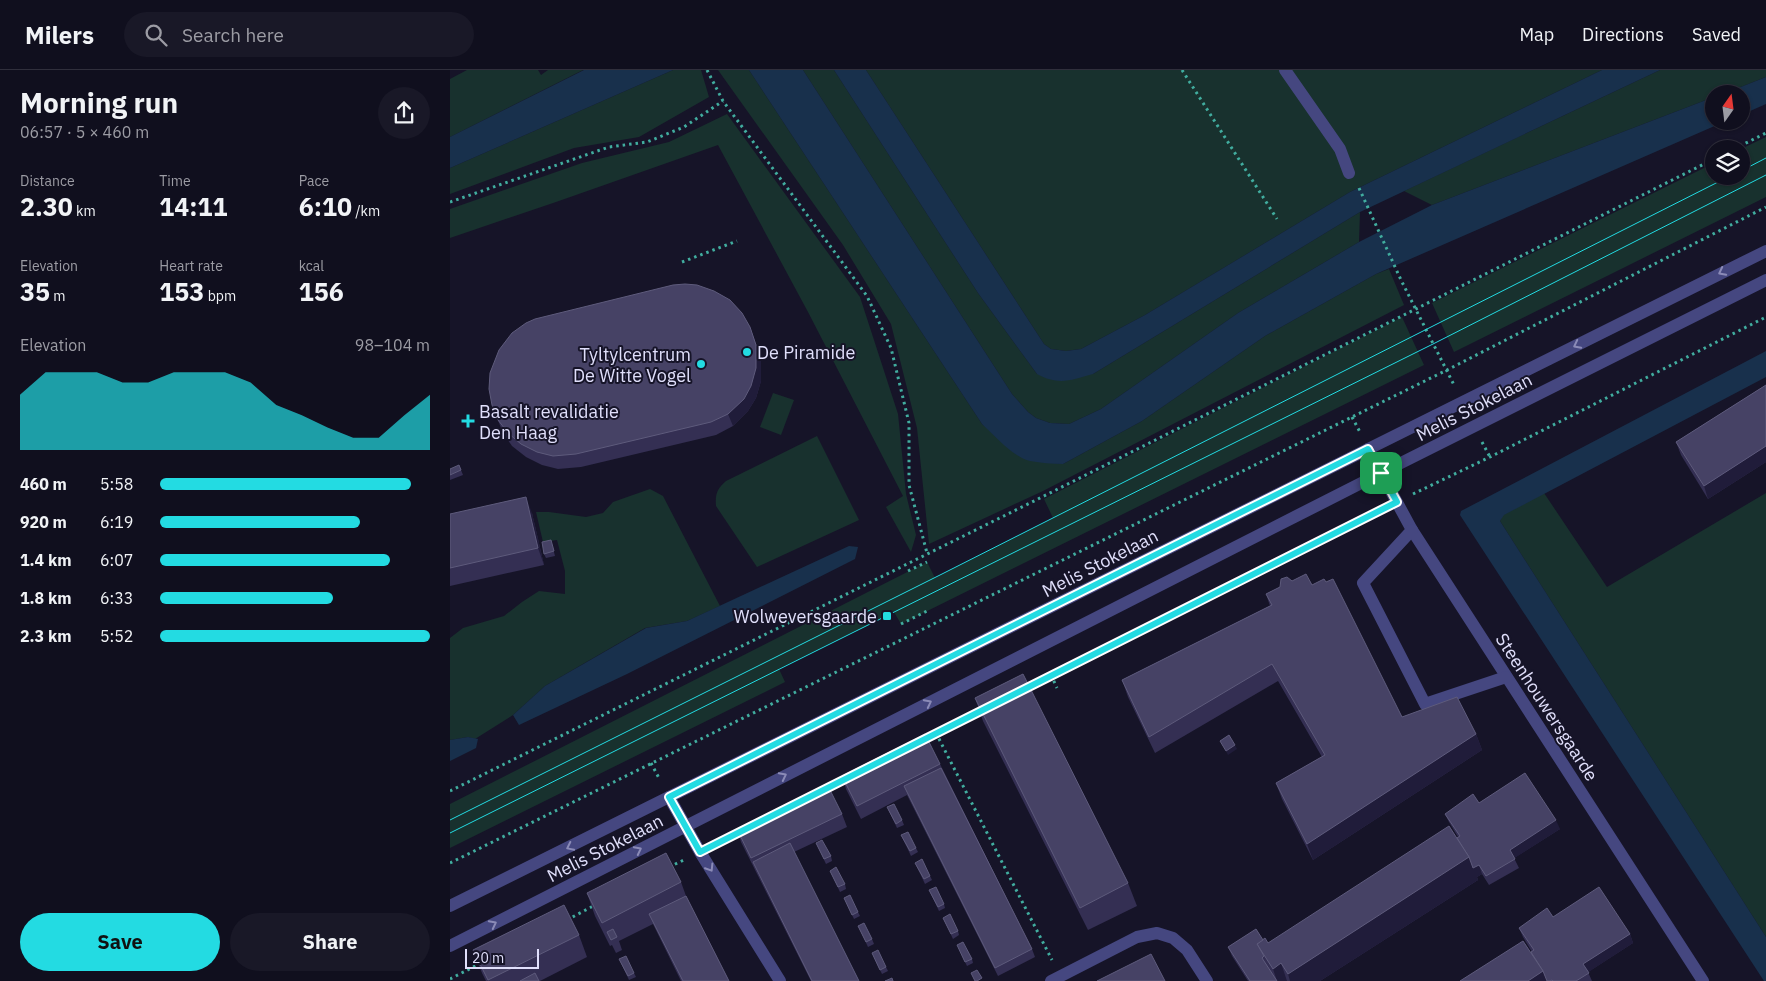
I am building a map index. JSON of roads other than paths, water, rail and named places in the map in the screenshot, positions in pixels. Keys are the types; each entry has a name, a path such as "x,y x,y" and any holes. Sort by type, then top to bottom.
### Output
{"street":[{"path":"1285,70 1340,149 1353,177"},
{"name":"Melis Stokelaan","path":"450,906 1766,250"},
{"name":"Melis Stokelaan","path":"450,946 1381,473 1766,280"},
{"name":"Steenhouwersgaarde","path":"1368,449 1412,530 1702,981"},
{"path":"1412,530 1363,583 1424,704 1506,677"},
{"path":"669,797 700,852 780,981"},
{"path":"1055,979 1137,937 1157,933 1173,938 1187,950 1207,981"}],"water":[{"path":"584,70 673,70 450,168 450,137"},
{"path":"749,70 803,70 1012,394 1036,418 1050,423 1069,424 1101,409 1238,313 1359,242 1432,205 1705,100 1705,130 1376,274 1265,336 1142,421 1063,464 1034,462 1023,459 1004,446 982,424"},
{"path":"834,70 866,70 1044,344 1051,349 1066,351 1081,349 1145,315 1350,192 1602,70 1660,70 1360,212 1093,374 1059,381 1037,374 978,293"},
{"path":"1766,77 1766,104 1750,111 1750,85 1746,85"},
{"path":"1766,351 1766,377 1504,515 1500,521 1766,937 1766,981 1764,981 1460,515 1461,511"},
{"path":"849,546 858,547 855,559 627,674 519,725 513,715 545,686 646,628 687,621"},
{"path":"468,737 478,739 476,748 450,761 450,740"}],"tram line":[{"path":"1750,166 1766,158"},
{"path":"450,833 1433,344 1766,175"},
{"path":"450,820 1712,185"}],"place":[{"name":"De Piramide","path":"747,352"},
{"name":"Tyltylcentrum De Witte Vogel","path":"701,364"},
{"name":"Basalt revalidatie Den Haag","path":"468,421"},
{"name":"Wolweversgaarde","path":"887,616"}]}
